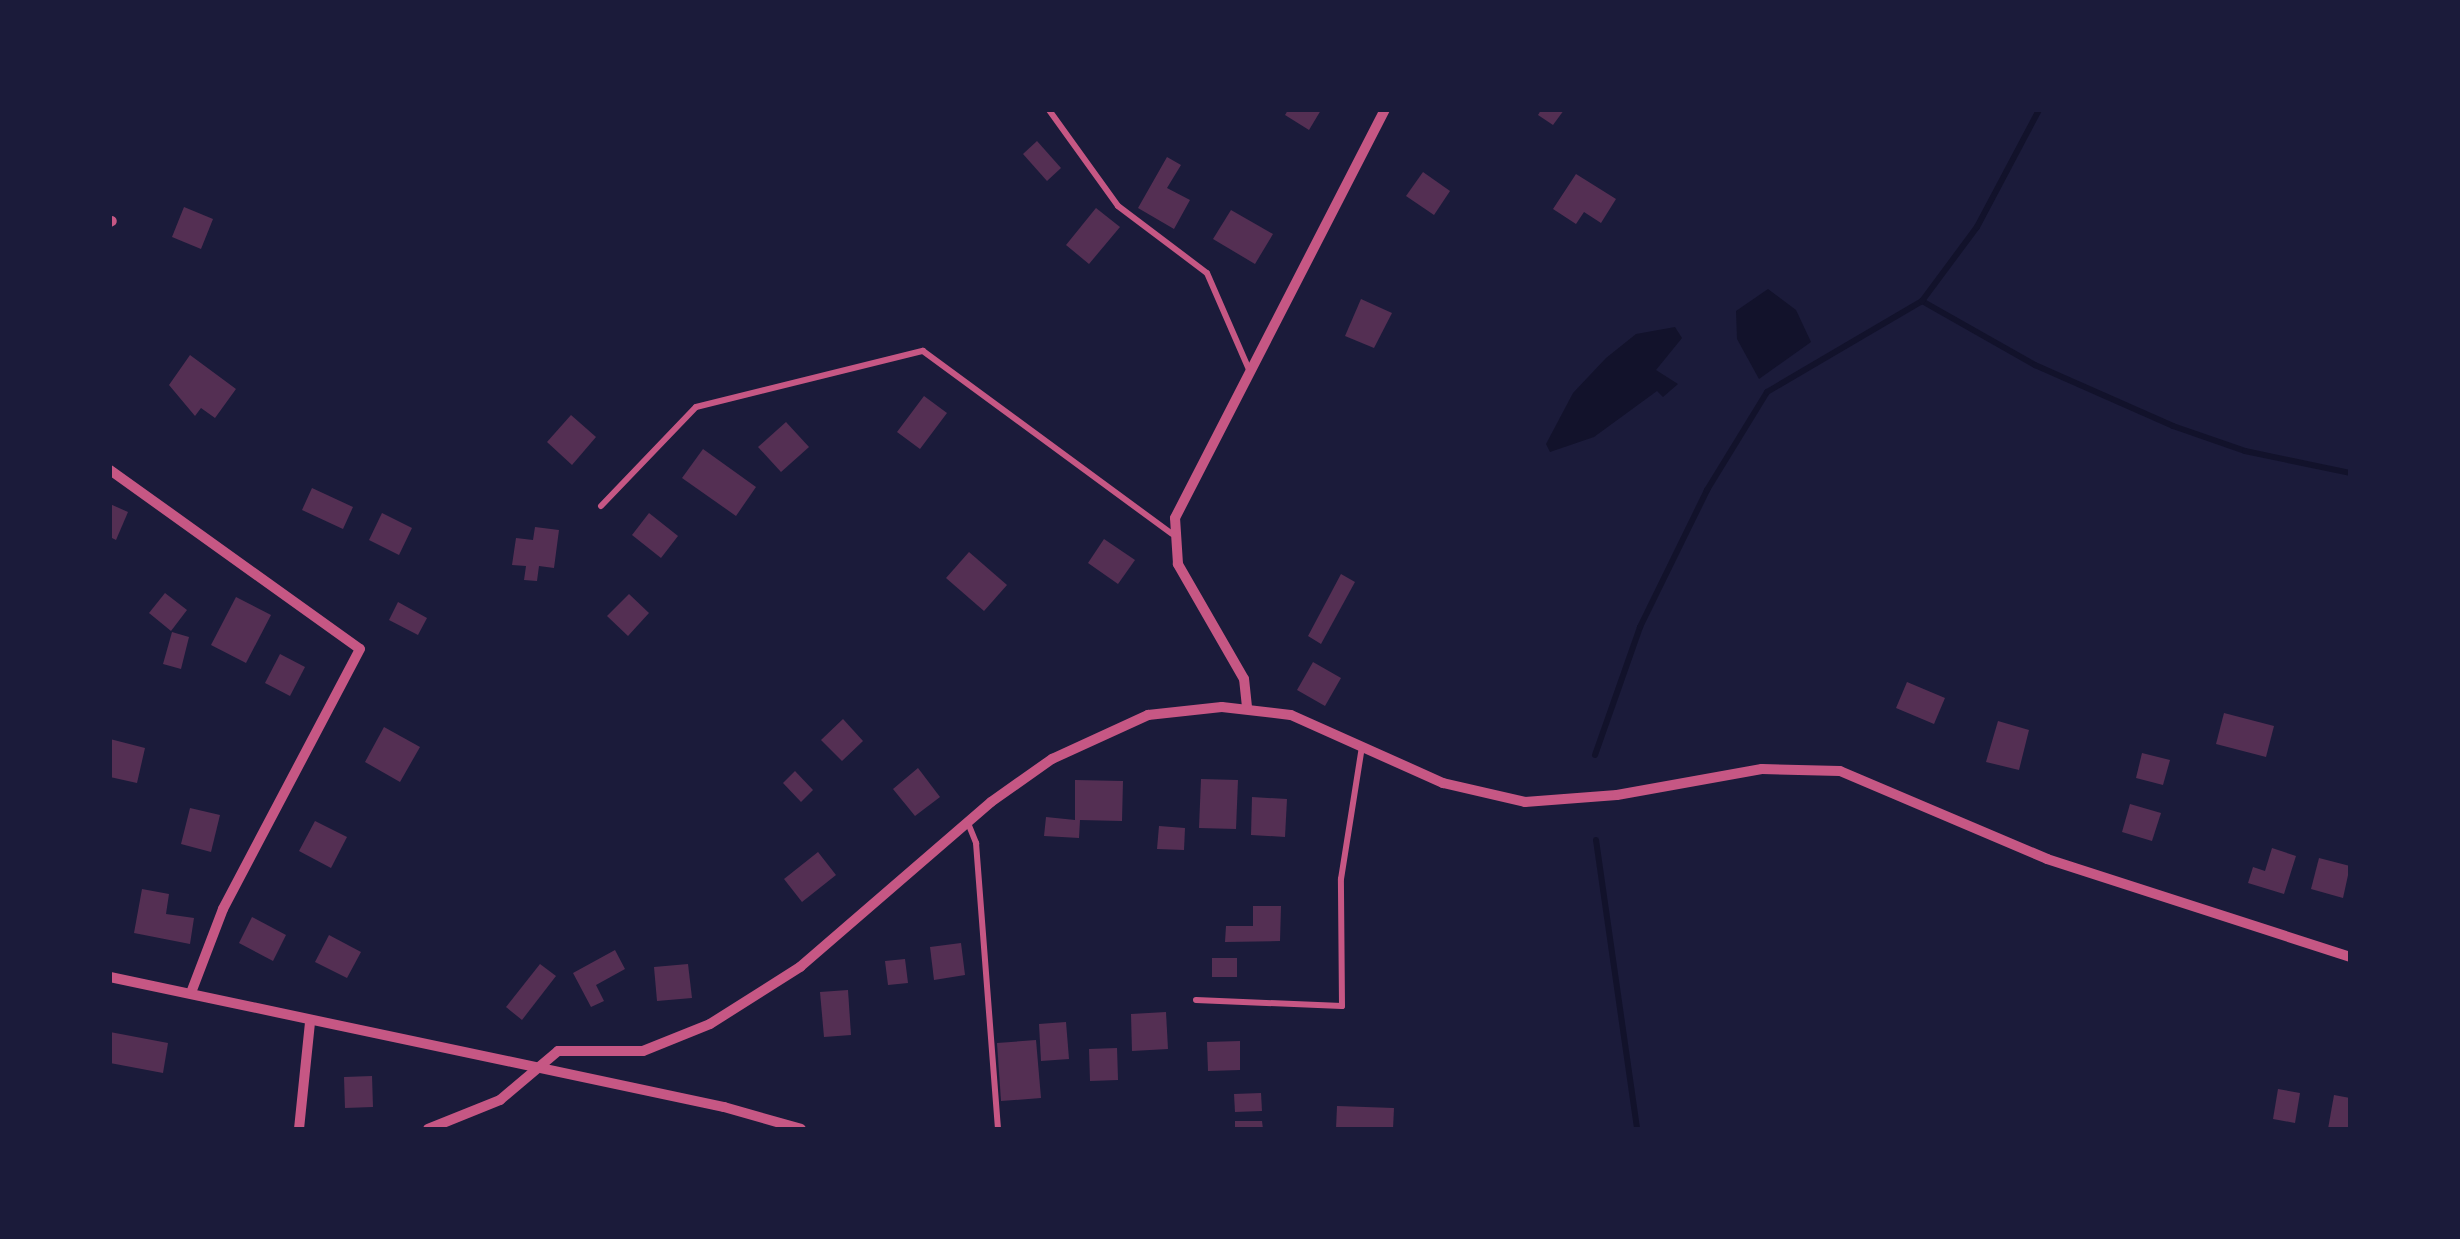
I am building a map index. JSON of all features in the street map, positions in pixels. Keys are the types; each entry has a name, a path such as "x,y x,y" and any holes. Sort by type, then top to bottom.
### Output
{"street":[{"path":"1247,707 1244,680 1187,584 1172,534 1181,502 1251,374 1385,110"},
{"path":"110,470 360,649 223,908 191,993"},
{"path":"428,1129 500,1100 558,1051 643,1051 710,1024 823,950 968,822 1052,759 1148,715 1247,707 1291,716 1470,792 1526,802 1617,795 1762,769 1840,771 2047,859 2350,958"},
{"path":"110,977 801,1129"},
{"path":"298,1129 310,1023"}],"lane":[{"path":"1049,110 1118,206 1207,273 1251,374"},
{"path":"600,506 696,407 922,351 1172,534"},
{"path":"1196,1000 1342,1006 1340,880 1362,744"},
{"path":"968,822 976,843 998,1129"}],"shaded area":[{"path":"1768,289 1796,310 1811,342 1759,379 1737,339 1736,311"},
{"path":"1675,327 1682,338 1656,370 1678,384 1663,397 1657,391 1594,437 1550,452 1546,444 1573,393 1606,358 1636,334"}],"building":[{"path":"1288,110 1321,110 1309,130 1285,115"},
{"path":"1541,110 1564,110 1553,125 1538,115"},
{"path":"1037,141 1061,168 1047,181 1023,154"},
{"path":"1167,157 1181,165 1167,188 1190,200 1174,229 1138,208"},
{"path":"1423,172 1450,191 1434,215 1406,196"},
{"path":"1576,174 1616,199 1601,223 1584,212 1576,224 1553,209"},
{"path":"184,207 213,219 201,249 172,237"},
{"path":"1096,208 1120,227 1089,264 1066,245"},
{"path":"1231,210 1273,234 1255,264 1213,239"},
{"path":"1361,299 1392,313 1374,348 1345,336"},
{"path":"190,355 236,389 215,418 201,408 195,416 169,385"},
{"path":"924,396 947,413 920,449 897,432"},
{"path":"571,415 596,437 572,465 547,442"},
{"path":"786,422 809,447 781,472 758,447"},
{"path":"703,449 756,487 736,516 682,478"},
{"path":"312,488 353,507 343,529 302,510"},
{"path":"110,504 128,512 116,540 110,537"},
{"path":"382,513 412,528 399,555 369,540"},
{"path":"649,513 678,536 661,558 632,535"},
{"path":"535,527 559,530 554,568 539,566 537,581 524,580 526,566 512,565 516,538 533,540"},
{"path":"1104,539 1135,560 1118,584 1088,563"},
{"path":"969,552 1007,585 984,611 946,578"},
{"path":"1341,574 1355,582 1321,644 1308,636"},
{"path":"165,593 187,610 171,631 149,613"},
{"path":"629,594 649,613 628,636 607,616"},
{"path":"236,597 271,615 246,663 211,645"},
{"path":"398,602 427,618 418,635 389,620"},
{"path":"172,632 189,637 181,669 163,664"},
{"path":"280,654 305,667 290,696 265,683"},
{"path":"1313,662 1341,678 1325,706 1297,690"},
{"path":"1907,682 1945,698 1934,724 1896,708"},
{"path":"2224,713 2274,726 2266,757 2216,744"},
{"path":"843,719 863,741 842,761 821,740"},
{"path":"1998,721 2029,730 2019,770 1986,762"},
{"path":"384,727 420,747 400,782 365,762"},
{"path":"110,739 145,748 137,783 110,777"},
{"path":"2142,753 2170,760 2163,785 2136,778"},
{"path":"918,768 940,797 915,816 893,789"},
{"path":"795,771 813,790 801,802 783,783"},
{"path":"1201,779 1238,780 1236,829 1199,828"},
{"path":"1075,780 1123,781 1122,821 1080,820 1079,838 1044,836 1046,817 1075,820"},
{"path":"1252,797 1287,799 1285,837 1251,835"},
{"path":"2130,804 2161,813 2152,841 2122,832"},
{"path":"190,808 220,815 211,852 181,844"},
{"path":"315,821 347,837 331,868 299,851"},
{"path":"1159,826 1185,828 1184,850 1157,849"},
{"path":"2272,848 2296,856 2284,894 2248,883 2253,867 2265,871"},
{"path":"818,852 836,875 802,902 784,879"},
{"path":"2319,858 2350,866 2343,898 2311,889"},
{"path":"142,889 169,894 166,914 194,918 190,944 134,933"},
{"path":"1253,906 1281,906 1280,941 1225,942 1226,926 1253,926"},
{"path":"252,917 286,935 273,961 239,943"},
{"path":"329,935 361,952 347,978 315,962"},
{"path":"961,943 965,975 934,980 930,947"},
{"path":"615,950 625,969 596,985 604,1001 591,1007 573,973"},
{"path":"1212,958 1237,958 1237,977 1212,977"},
{"path":"905,959 908,983 888,985 885,961"},
{"path":"540,964 556,976 522,1020 506,1007"},
{"path":"688,964 692,998 657,1001 654,967"},
{"path":"848,990 851,1035 824,1037 820,992"},
{"path":"1166,1012 1168,1049 1132,1051 1131,1014"},
{"path":"1066,1022 1069,1059 1041,1061 1039,1024"},
{"path":"110,1032 168,1043 163,1073 110,1063"},
{"path":"1036,1040 1041,1098 1001,1101 997,1043"},
{"path":"1240,1041 1240,1070 1208,1071 1207,1042"},
{"path":"1117,1048 1118,1080 1090,1081 1089,1049"},
{"path":"372,1076 373,1107 345,1108 344,1077"},
{"path":"2278,1089 2300,1093 2295,1123 2273,1119"},
{"path":"1261,1093 1262,1111 1235,1112 1234,1094"},
{"path":"2334,1095 2350,1098 2350,1129 2328,1129"},
{"path":"1337,1106 1394,1108 1393,1129 1336,1129"},
{"path":"1235,1121 1262,1121 1263,1129 1235,1129"}],"waterway":[{"path":"1595,755 1640,627 1707,490 1767,392 1922,301 1977,227 2039,110"},
{"path":"1922,301 2035,365 2173,426 2245,451 2350,473"},
{"path":"1596,840 1637,1129"}]}
